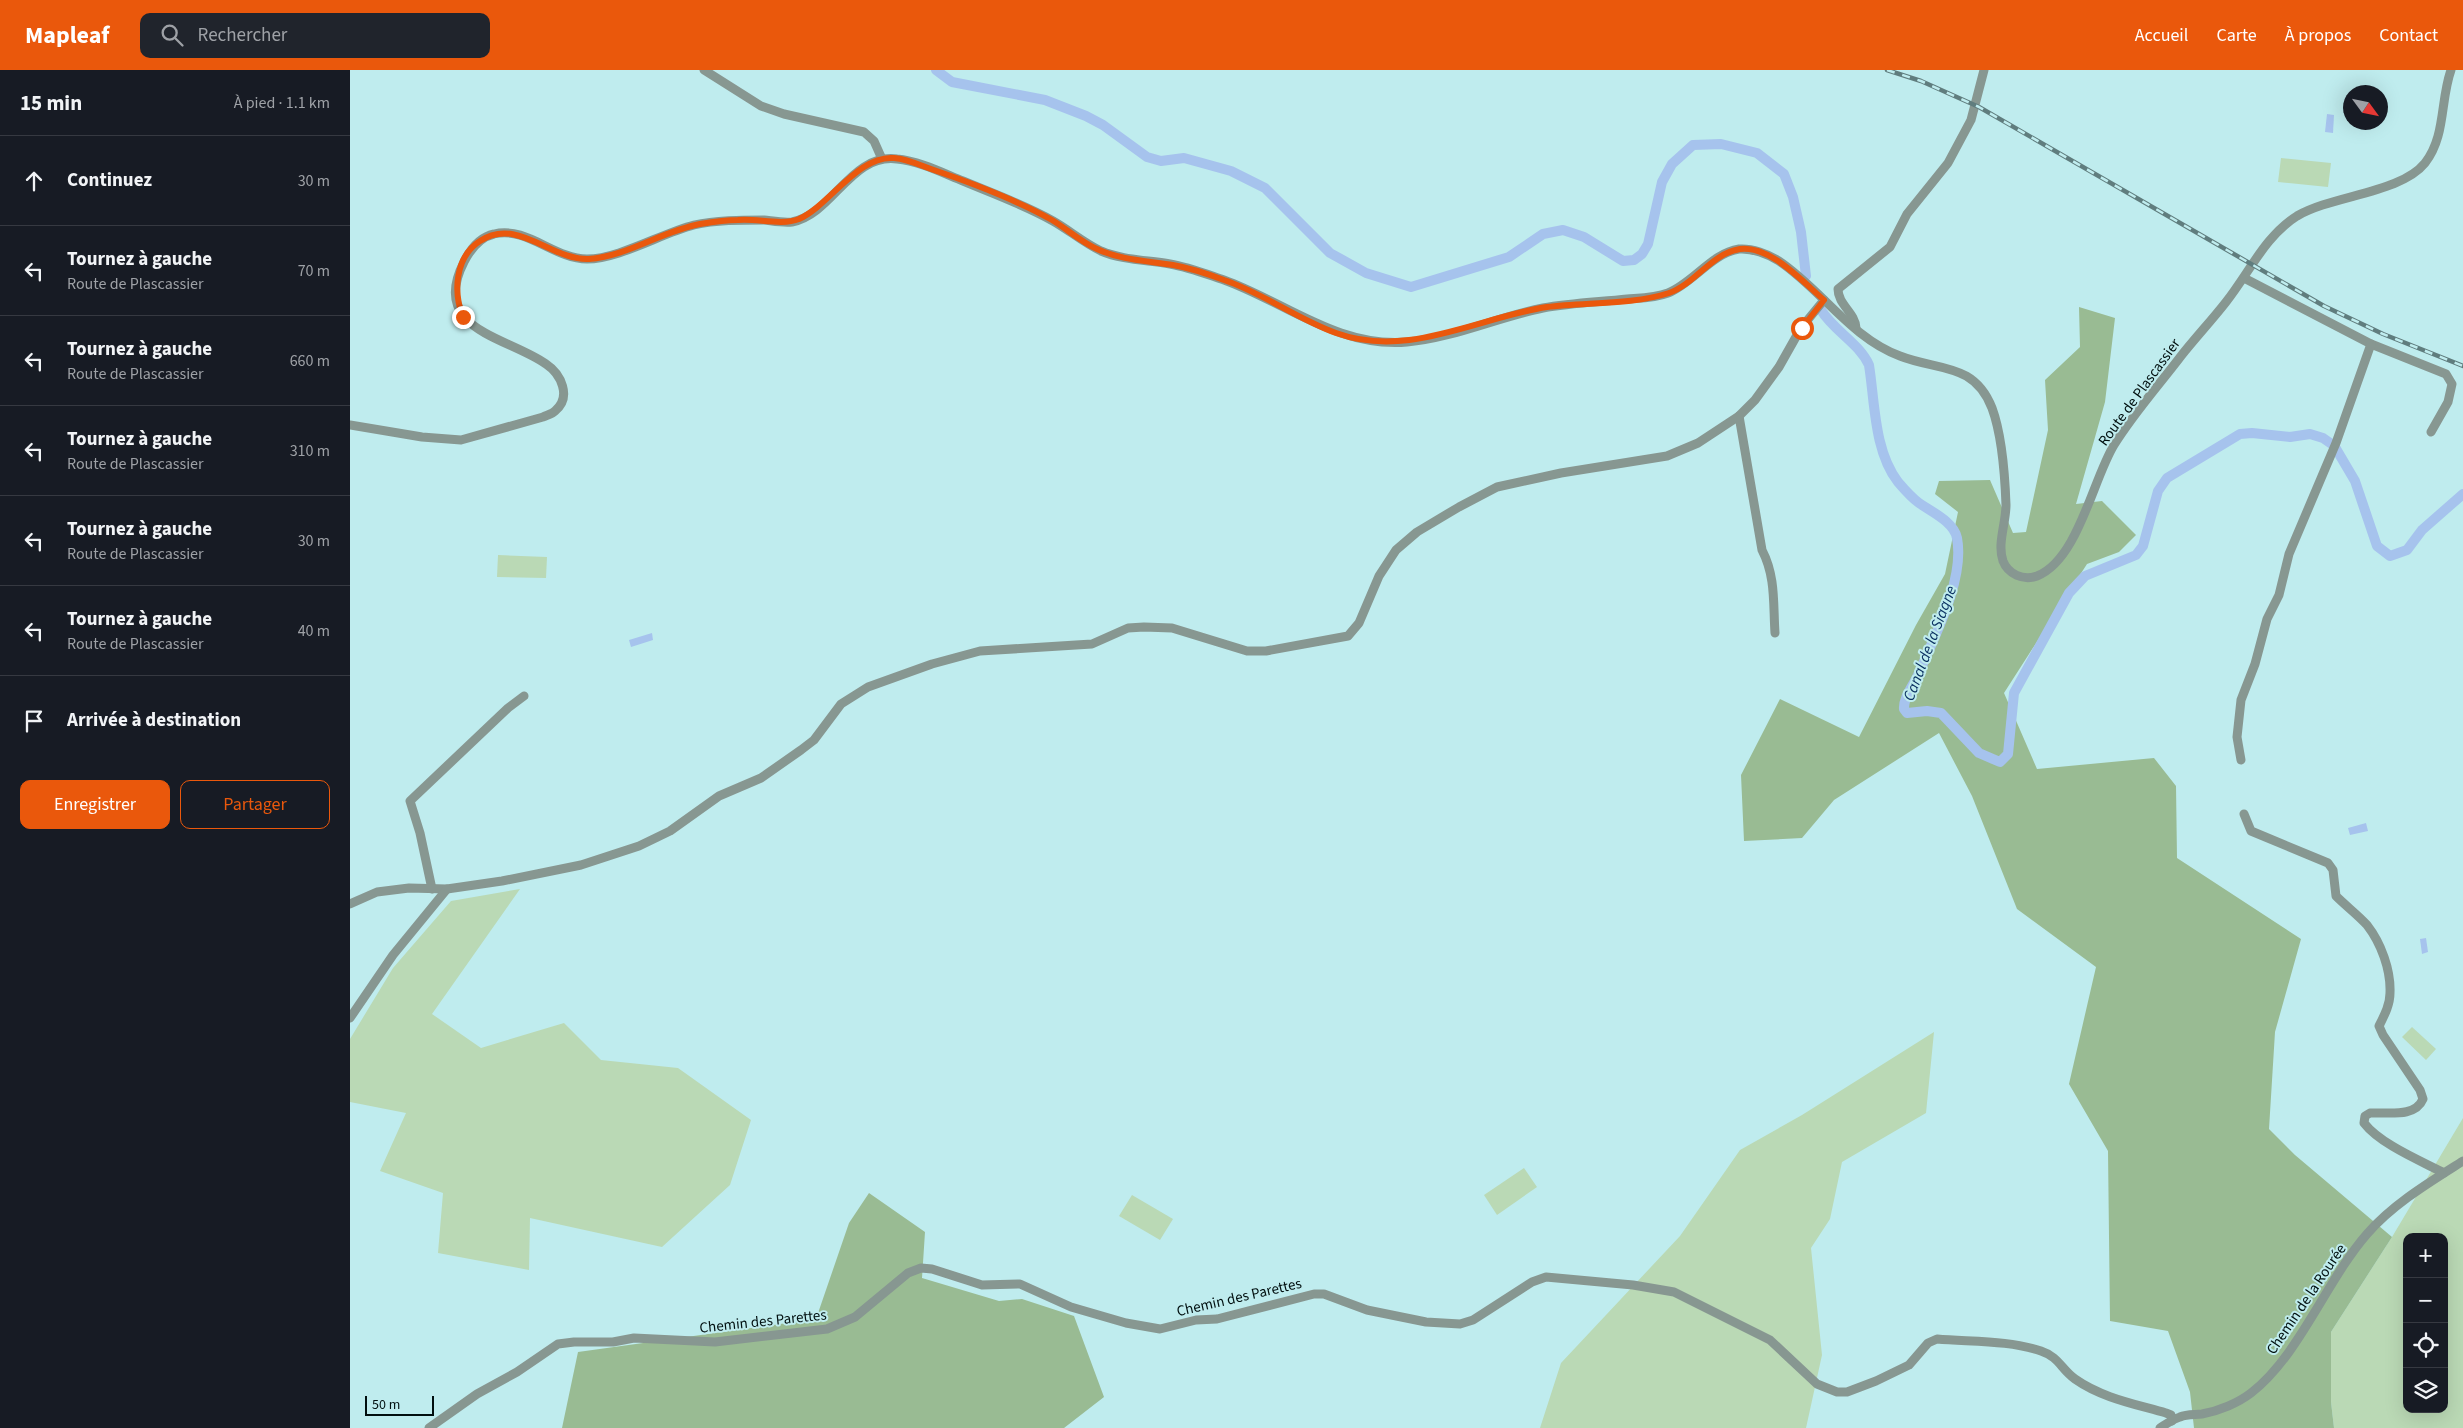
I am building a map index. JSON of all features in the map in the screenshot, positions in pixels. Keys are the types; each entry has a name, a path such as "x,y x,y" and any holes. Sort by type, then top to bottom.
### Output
{"street":[{"path":"350,425 422,437 461,440 543,417 554,413 559,407 564,388 556,371 543,362 476,330 463,317 456,299 456,282 463,262 477,242 496,233 518,234 566,255 587,259 609,255 695,225 739,219 793,222 814,211 857,172 882,159 874,141 864,132 784,114 761,106 704,70"},
{"path":"1856,328 1856,319 1838,298 1838,289 1890,247 1907,214 1948,164 1972,120 1984,70"},
{"name":"Route de Plascassier","path":"882,159 894,158 944,174 1016,202 1051,220 1097,249 1125,258 1179,266 1228,281 1315,324 1337,333 1363,340 1406,342 1539,309 1572,304 1652,298 1674,291 1720,256 1741,249 1758,251 1775,258 1856,328 1902,357 1963,373 1976,382 1990,401 1997,425 2006,511 2001,555 2007,569 2016,576 2032,579 2044,572 2062,554 2092,499 2104,464 2114,445 2189,346 2244,278 2275,233 2301,214 2322,204 2414,175 2431,156 2440,134 2447,80 2451,70"},
{"path":"2244,278 2371,344 2446,374 2452,384 2448,402 2431,432"},
{"path":"350,904 377,892 409,888 447,889 502,882 582,865 639,846 670,831 719,796 761,778 814,740 841,704 868,687 932,664 980,651 1092,644 1128,628 1144,626 1172,628 1247,652 1266,651 1348,636 1359,623 1379,576 1396,550 1416,532 1459,507 1497,487 1561,473 1667,456 1698,443 1739,416 1755,400 1779,367 1802,328 1824,300"},
{"path":"2241,760 2237,737 2241,700 2255,664 2267,619 2279,595 2289,554 2336,443 2371,344"},
{"path":"1739,416 1762,550 1768,563 1774,588 1775,634"},
{"path":"432,889 420,833 410,801 508,708 524,696"},
{"path":"2244,814 2251,831 2328,863 2333,870 2336,896 2366,924 2378,941 2387,968 2390,993 2388,1006 2379,1026 2383,1036 2420,1090 2423,1099 2420,1106 2414,1111 2370,1112 2365,1116 2364,1124 2369,1130 2383,1139 2444,1173"},
{"path":"350,1018 393,954 447,889"},
{"name":"Chemin de la Rourée","path":"2160,1428 2180,1416 2203,1414 2229,1405 2250,1394 2271,1375 2367,1234 2410,1196 2463,1161"},
{"name":"Chemin des Parettes","path":"429,1428 477,1394 517,1372 558,1344 613,1342 634,1338 715,1342 827,1329 855,1317 908,1273 921,1268 932,1269 982,1285 1020,1284 1071,1307 1126,1323 1160,1329 1196,1320 1217,1319 1314,1294 1324,1294 1366,1310 1426,1322 1460,1324 1473,1320 1532,1282 1546,1277 1633,1285 1674,1292 1770,1340 1817,1384 1837,1392 1847,1392 1909,1365 1932,1340 2013,1345 2039,1350 2053,1356 2075,1379 2082,1383 2106,1396 2171,1415 2172,1421"}],"green space":[{"path":"2281,158 2331,163 2328,187 2278,182"},
{"path":"2079,307 2115,318 2105,402 2076,504 2102,501 2136,535 2119,552 2087,564 2004,693 2037,769 2154,758 2176,786 2177,858 2301,939 2275,1032 2269,1129 2295,1155 2392,1237 2331,1332 2331,1402 2334,1428 2194,1428 2190,1392 2168,1331 2110,1321 2108,1151 2069,1084 2096,967 2017,909 1972,796 1939,733 1834,800 1802,838 1744,841 1741,775 1780,699 1859,737 1916,625 1945,574 1958,512 1935,494 1939,481 1990,480 2013,533 2026,532 2048,430 2045,380 2080,347"},
{"path":"498,555 547,557 546,578 497,577"},
{"path":"520,889 432,1014 481,1048 564,1023 601,1060 678,1068 751,1120 730,1185 662,1247 530,1218 529,1270 438,1253 443,1193 380,1171 406,1113 350,1102 350,1039 393,968 451,901"},
{"path":"2412,1027 2436,1049 2426,1060 2402,1037"},
{"path":"1934,1032 1926,1113 1842,1162 1830,1219 1811,1248 1822,1355 1806,1428 1540,1428 1561,1363 1680,1236 1740,1150 1802,1115"},
{"path":"2463,1118 2463,1428 2334,1428 2331,1402 2331,1332 2392,1237"},
{"path":"1524,1168 1537,1187 1497,1215 1484,1195"},
{"path":"869,1193 925,1232 922,1278 999,1301 1022,1299 1074,1316 1104,1397 1064,1428 562,1428 578,1352 816,1319 849,1223"},
{"path":"1132,1195 1173,1219 1160,1240 1119,1216"}],"water":[{"path":"2327,114 2334,115 2333,133 2325,132"},
{"path":"652,633 653,640 631,647 629,640"},
{"path":"2366,823 2368,831 2350,835 2348,828"},
{"path":"2426,938 2428,952 2422,954 2420,939"}],"waterway":[{"name":"Canal de la Siagne","path":"936,70 952,82 1045,100 1086,116 1103,125 1147,157 1161,161 1184,158 1231,171 1265,188 1330,253 1366,273 1411,287 1509,257 1543,234 1563,230 1584,237 1623,261 1634,260 1642,254 1648,244 1662,182 1672,164 1693,145 1721,144 1757,153 1784,174 1793,197 1801,232 1806,276"},
{"name":"Canal de la Siagne","path":"1821,310 1853,343 1869,365 1877,426 1884,456 1890,470 1914,499 1952,527 1957,538 1957,572 1952,590 1939,626 1907,696 1904,709 1907,713 1927,711 1941,713 1979,753 2000,762 2008,754 2014,693 2069,593 2085,576 2136,555 2143,546 2158,491 2167,478 2240,434 2252,433 2290,437 2310,434 2323,438 2333,445"},
{"name":"Canal de la Siagne","path":"2335,447 2355,481 2377,546 2390,556 2407,550 2422,530 2463,494"}],"railway":[{"path":"1887,70 1921,81 1979,107 2324,306 2383,334 2463,366"}],"route":[{"path":"463,317 456,299 456,282 463,262 477,242 496,233 518,234 566,255 587,259 609,255 695,225 739,219 793,222 814,211 857,172 882,159 894,158 911,162 1016,202 1051,220 1097,249 1125,258 1179,266 1228,281 1270,300 1315,324 1337,333 1363,340 1406,342 1454,332 1539,309 1572,304 1652,298 1674,291 1720,256 1741,249 1758,251 1775,258 1824,300 1802,328"}]}
